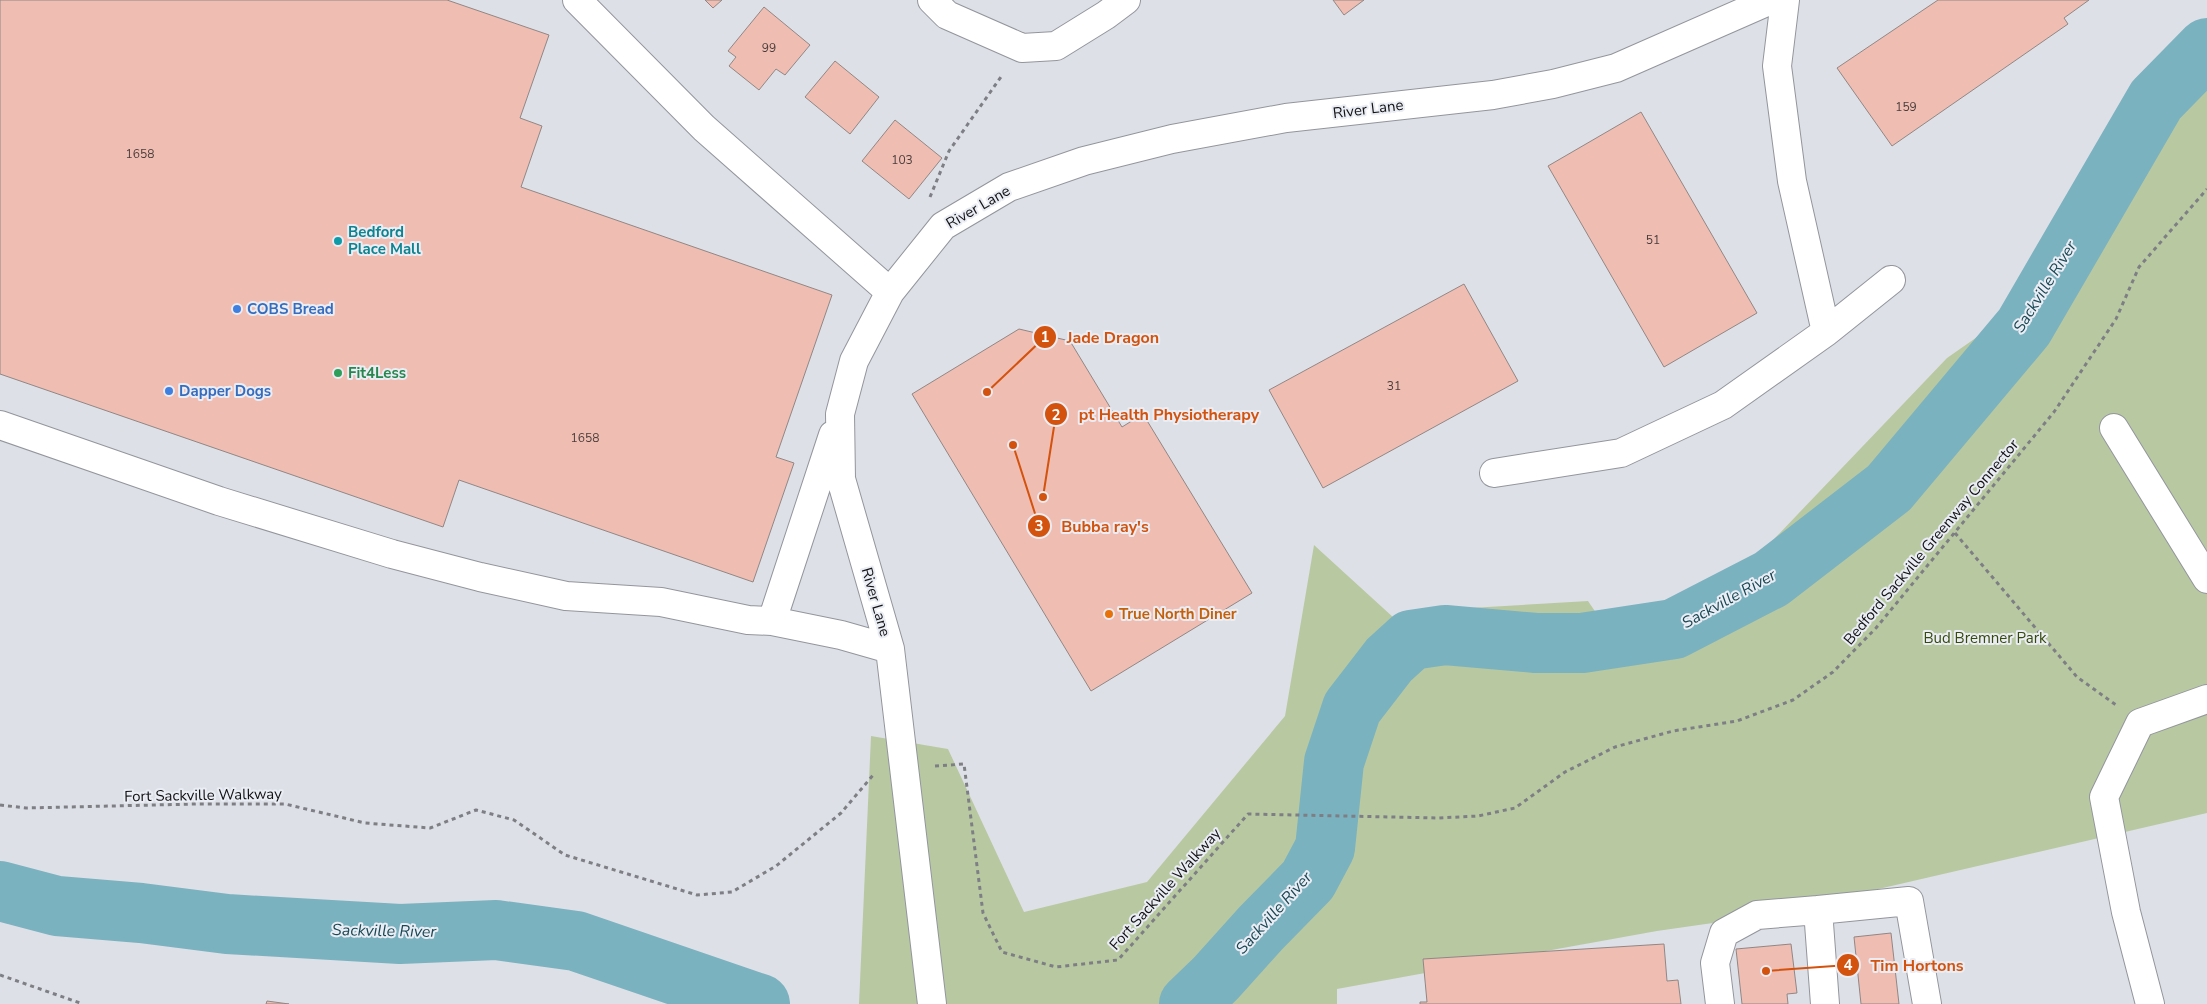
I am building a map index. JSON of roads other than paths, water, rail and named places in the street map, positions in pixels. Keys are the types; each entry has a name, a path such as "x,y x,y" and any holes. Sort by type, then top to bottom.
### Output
{"street":[{"path":"577,0 704,128 890,292"},
{"path":"932,0 947,15 1022,48 1056,46 1126,0"},
{"name":"River Lane","path":"932,1003 890,649 841,479 840,414 854,361 890,292 943,226 1009,188 1084,161 1172,140 1286,118 1492,95 1552,84 1616,68 1771,0"},
{"path":"1785,0 1777,66 1792,181 1826,332"},
{"path":"1494,473 1621,454 1724,406 1826,332 1891,280"},
{"path":"772,621 840,414"},
{"path":"0,425 218,501 392,554 480,577 566,596 661,602 748,620 772,621 890,649"},
{"path":"2114,428 2207,579"},
{"path":"2150,1004 2126,912 2104,797 2140,723 2207,699"},
{"path":"1720,1004 1715,964 1724,933 1757,915 1910,902 1927,1004"},
{"path":"1818,910 1824,1004"}],"waterway":[{"name":"Sackville River","path":"1189,1004 1308,880 1325,848 1334,762 1352,708 1389,660 1411,640 1445,635 1536,643 1582,643 1674,629 1771,579 1889,488 2024,327 2156,100 2207,48"},
{"name":"Sackville River","path":"0,891 57,906 141,913 227,924 400,934 496,930 576,941 760,1004"}],"place":[{"name":"Bedford Place Mall","path":"338,241"},
{"name":"COBS Bread","path":"237,309"},
{"name":"Fit4Less","path":"338,373"},
{"name":"Dapper Dogs","path":"169,391"},
{"name":"Jade Dragon","path":"987,392"},
{"name":"Bubba ray's","path":"1013,445"},
{"name":"pt Health Physiotherapy","path":"1043,497"},
{"name":"True North Diner","path":"1109,614"},
{"name":"Tim Hortons","path":"1766,971"}],"park label":[{"name":"Bud Bremner Park","path":"1985,638"}]}
